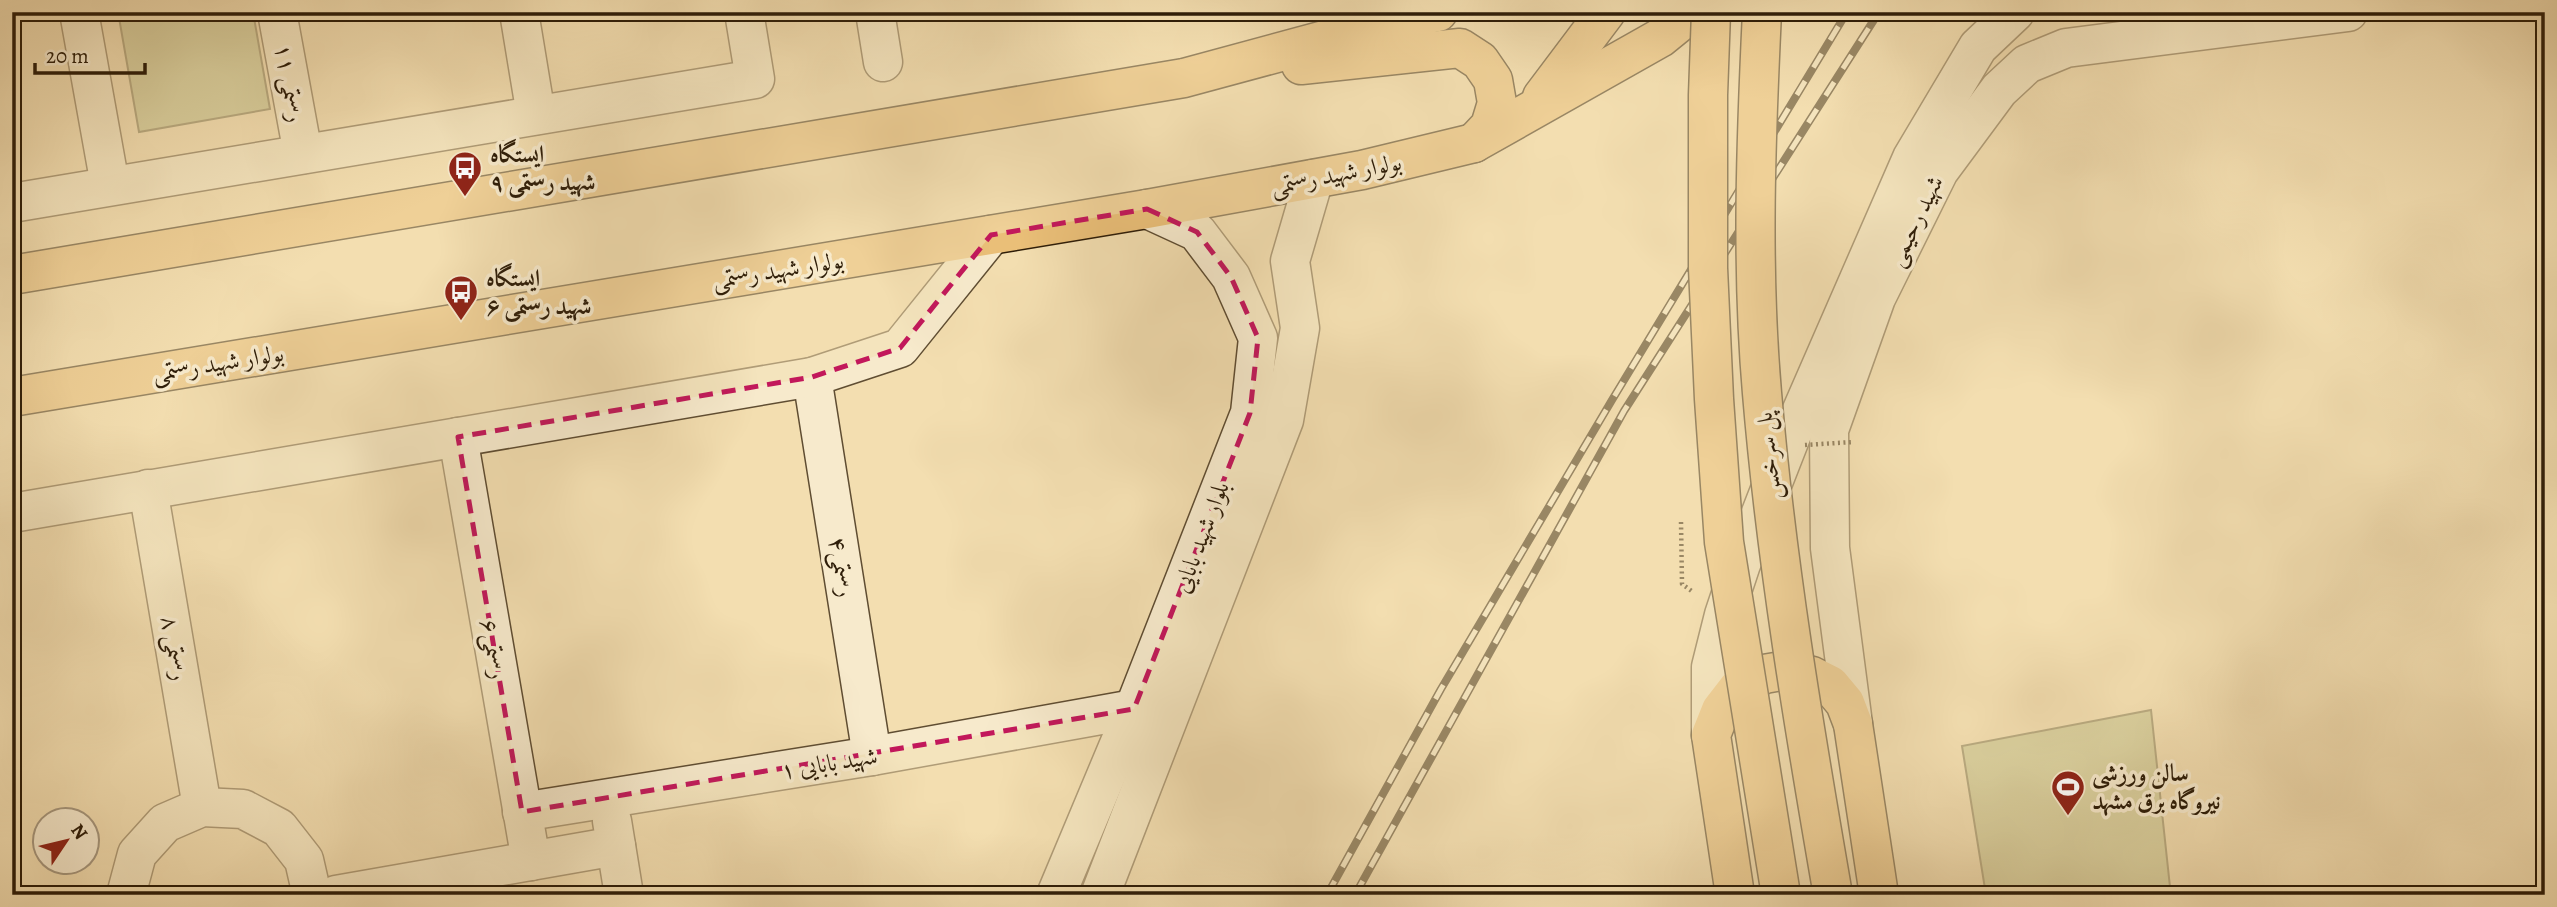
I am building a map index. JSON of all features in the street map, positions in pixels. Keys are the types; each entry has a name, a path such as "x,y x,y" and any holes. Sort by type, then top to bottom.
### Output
{"main road":[{"path":"1184,78 1387,23 1438,12"},
{"path":"1533,110 1606,12"},
{"name":"بولوار شهید رستمی","path":"12,397 1147,209 1362,170 1475,143 1660,38 1692,12"},
{"name":"پل سرخس","path":"1711,12 1708,95 1709,268 1723,529 1781,895"},
{"name":"پل سرخس","path":"1762,12 1756,259 1762,390 1776,535 1793,656 1833,895"},
{"path":"12,275 1184,78 1460,48 1480,61 1493,80 1496,103 1490,126 1475,143"},
{"path":"1735,895 1711,735 1721,710 1738,688 1764,674 1787,670 1812,676 1830,685 1845,703 1853,724 1879,895"}],"street":[{"path":"79,12 110,186"},
{"name":"رستمی ۱۱","path":"277,12 303,153"},
{"path":"519,12 536,115"},
{"path":"12,202 755,79 744,12"},
{"path":"875,12 883,62"},
{"name":"شهید رحیمی","path":"1711,735 1711,667 1724,614 1795,426 1912,158 1978,47 2015,12"},
{"name":"شهید رحیمی","path":"1853,724 1830,548 1829,430 1876,298 1939,171 1999,90 2027,64 2066,48 2348,12"},
{"name":"بلوار شهید بابایی","path":"1100,895 1284,420 1300,328 1290,261 1314,179"},
{"name":"بلوار شهید بابایی","path":"1056,895 1134,709 1250,413 1258,338 1231,277 1197,232 1147,209"},
{"path":"12,513 812,377 900,348 991,235"},
{"name":"رستمی۴","path":"812,377 872,757"},
{"name":"رستمی۶","path":"457,437 531,861"},
{"name":"رستمی ۸","path":"148,489 202,807"},
{"name":"شهید بابایی ۱","path":"522,812 872,757 1134,709"},
{"path":"607,798 624,895"},
{"path":"126,895 137,854 165,823 202,807 243,809 279,828 304,860 312,895"},
{"path":"336,895 616,846"}],"highlighted area":[{"path":"1147,209 1197,232 1231,277 1258,338 1250,413 1134,709 522,812 458,437 812,377 900,348 991,235"}],"green space":[{"path":"118,12 253,12 270,109 139,132"},
{"name":"سالن ورزشی نیروگاه برق مشهد","path":"2151,710 2170,887 2129,895 1986,895 1962,746"}],"railway":[{"path":"1327,895 1441,689 1847,12"},
{"path":"1355,895 1624,411 1879,12"}],"place":[{"name":"ایستگاه شهید رستمی ۹","path":"465,198"},
{"name":"ایستگاه شهید رستمی ۶","path":"461,322"},
{"name":"سالن ورزشی نیروگاه برق مشهد","path":"2068,817"}]}
